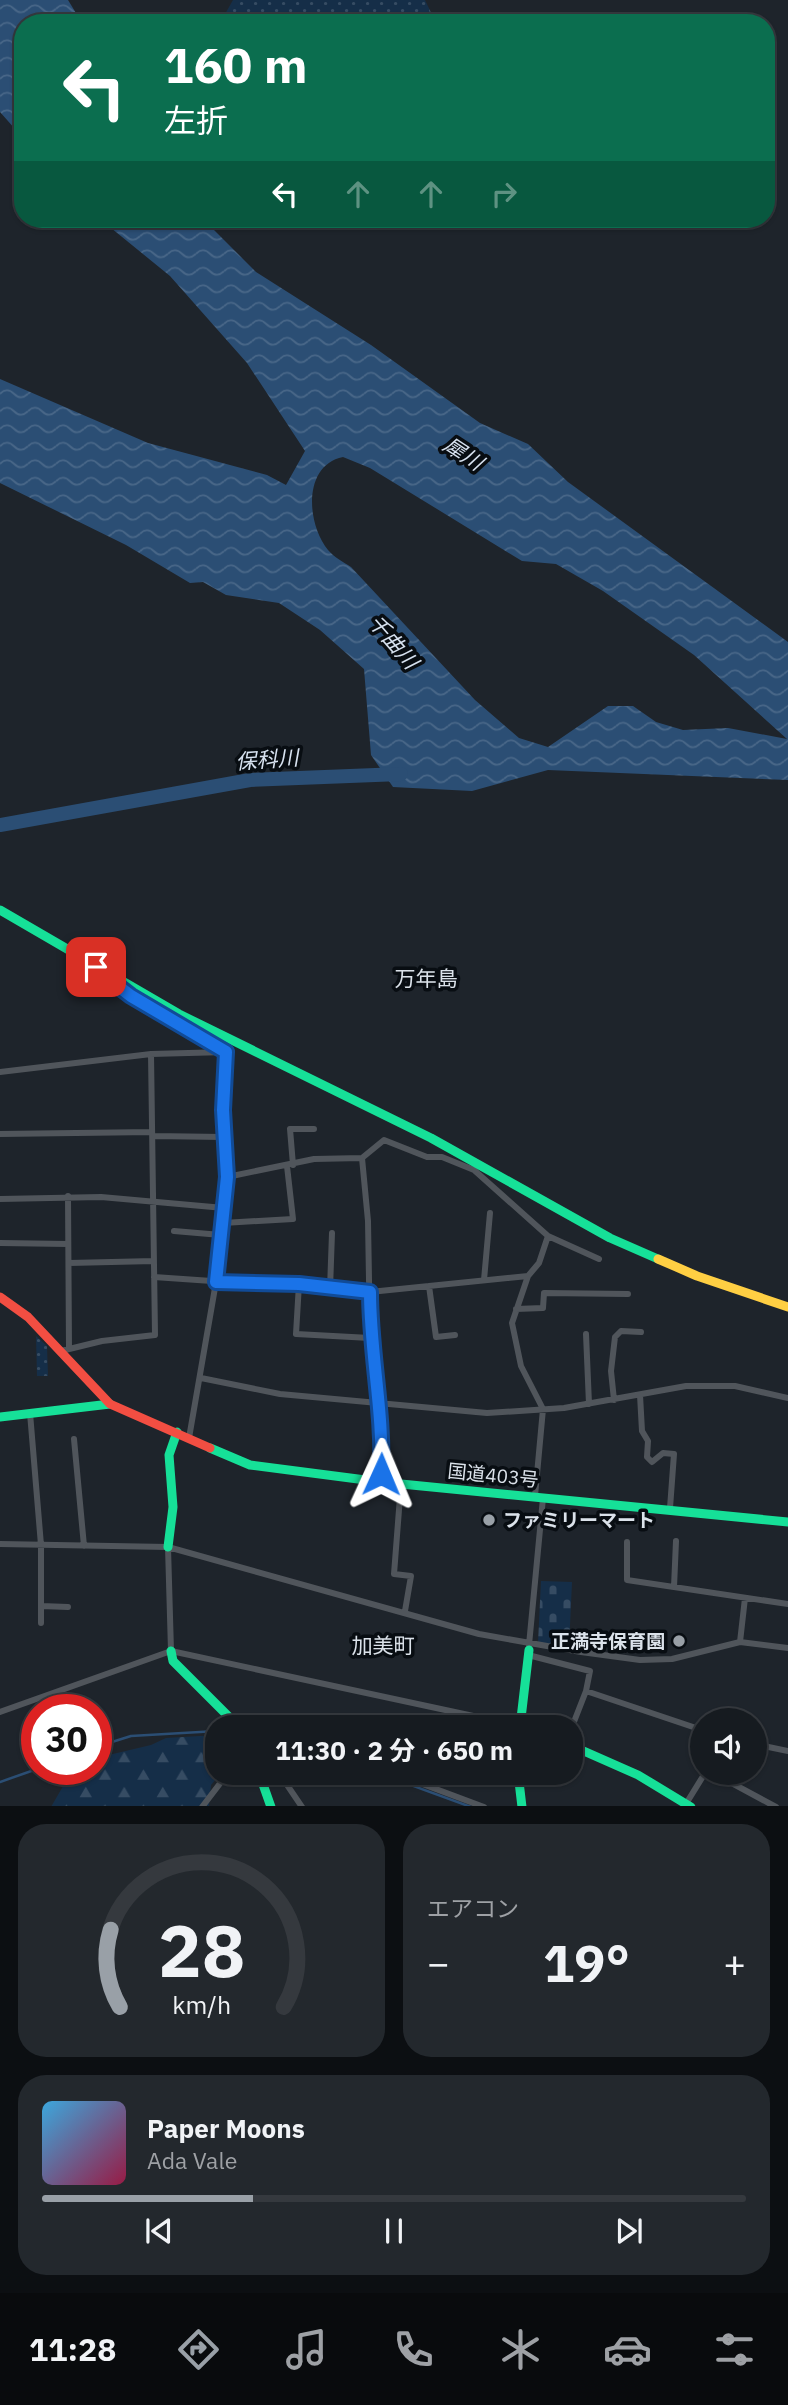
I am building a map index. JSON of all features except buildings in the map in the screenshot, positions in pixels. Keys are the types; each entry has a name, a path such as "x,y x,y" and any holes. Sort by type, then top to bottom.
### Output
{"main road":[{"path":"0,909 117,980 610,1238 697,1276 788,1309"},
{"name":"国道403号","path":"0,1297 28,1317 65,1350 110,1404 250,1465 381,1482 670,1508 788,1522"},
{"path":"0,1417 110,1404"},
{"path":"168,1547 173,1507 169,1455 177,1432"},
{"path":"522,1715 529,1650"},
{"path":"171,1651 173,1661 228,1715"},
{"path":"583,1751 629,1770 688,1805"},
{"path":"264,1785 271,1806"},
{"path":"519,1785 522,1806"}],"street":[{"path":"117,980 118,986 131,996 226,1052"},
{"path":"0,1072 151,1054 226,1052"},
{"path":"189,1438 201,1378 223,1223 227,1177 223,1137 226,1052"},
{"path":"68,1196 69,1263 65,1350 102,1341 155,1335 151,1054"},
{"path":"223,1223 293,1219 290,1129 314,1129"},
{"path":"0,1134 223,1137"},
{"path":"227,1177 314,1159 362,1158 384,1140 427,1157 442,1157 475,1167 548,1236 599,1259"},
{"path":"362,1158 370,1338 379,1403 381,1482"},
{"path":"0,1199 68,1196 153,1199 224,1208"},
{"path":"484,1280 491,1213"},
{"path":"174,1231 221,1235"},
{"path":"330,1289 332,1233"},
{"path":"529,1650 543,1409 521,1366 512,1324 528,1276 539,1263 548,1236"},
{"path":"0,1244 68,1244"},
{"path":"69,1263 154,1261"},
{"path":"154,1277 299,1284 370,1292 528,1276"},
{"path":"299,1284 296,1334 370,1338"},
{"path":"429,1286 436,1337 455,1335"},
{"path":"516,1309 543,1308 544,1293 628,1294"},
{"path":"614,1399 611,1371 615,1337 621,1331 640,1332"},
{"path":"586,1334 589,1404"},
{"path":"201,1378 280,1394 487,1413 589,1404 686,1386 735,1386 788,1398"},
{"path":"640,1395 642,1431 648,1441 647,1457 652,1462 663,1453 674,1454 670,1508"},
{"path":"30,1413 41,1545 41,1623"},
{"path":"74,1439 84,1546"},
{"path":"401,1484 394,1574 411,1576 405,1611"},
{"path":"674,1587 676,1541"},
{"path":"627,1542 627,1580 788,1604"},
{"path":"0,1544 168,1547 405,1611 590,1671 576,1715"},
{"path":"168,1547 171,1651"},
{"path":"740,1642 745,1598"},
{"path":"41,1606 68,1607"},
{"path":"529,1650 640,1660 672,1659 740,1642 788,1648"},
{"path":"0,1712 171,1651 466,1715"},
{"path":"586,1691 690,1726"},
{"path":"767,1747 788,1751"},
{"path":"203,1806 219,1785"},
{"path":"287,1785 301,1806"},
{"path":"425,1785 481,1806"},
{"path":"688,1805 699,1785"},
{"path":"735,1785 774,1806"}],"green space":[{"path":"233,0 425,0 432,14 225,14"},
{"path":"36,1336 47,1346 48,1376 37,1376"},
{"path":"541,1581 572,1582 569,1647 538,1643"},
{"path":"205,1736 205,1785 211,1785 209,1806 52,1806 64,1785 112,1785 112,1754 151,1745 166,1738"}],"water":[{"path":"0,0 68,0 77,14 14,14 14,128 0,112"},
{"path":"111,228 212,228 256,272 371,345 480,423 528,444 568,482 788,642 788,780 548,770 472,791 393,787 371,755 364,669 320,630 279,603 226,595 203,582 190,583 126,545 0,483 0,379 148,443 267,475 286,485 305,451 247,363 170,276","holes":["343,457 370,468 522,561 556,564 603,591 694,655 787,739 728,728 683,730 656,722 633,706 608,706 548,747 519,738 475,700 351,567 330,553 315,525 312,496 315,483 330,462"]}],"waterway":[{"name":"保科川","path":"0,825 250,780 401,774"},
{"path":"112,1742 131,1736 205,1732"},
{"path":"0,1782 21,1775"},
{"path":"411,1785 468,1806"}],"traffic: fast":[{"path":"0,910 179,1014 431,1138 610,1238 658,1259"},
{"path":"0,1417 110,1404"},
{"path":"168,1547 173,1507 169,1455 177,1432"},
{"path":"210,1448 250,1465 381,1482 788,1522"},
{"path":"521,1715 529,1650"},
{"path":"171,1651 173,1661 227,1715"},
{"path":"583,1751 638,1775 689,1806"},
{"path":"263,1785 271,1806"},
{"path":"519,1785 522,1806"}],"traffic: slow":[{"path":"658,1259 697,1276 788,1307"}],"traffic: jam":[{"path":"0,1297 28,1317 110,1404 210,1448"}],"place":[{"name":"ファミリーマート","path":"489,1520"},
{"name":"正満寺保育園","path":"679,1641"}],"district":[{"name":"万年島","path":"426,979"},
{"name":"加美町","path":"383,1646"}],"route":[{"path":"96,967 117,980 118,986 131,996 226,1052 223,1137 227,1177 216,1282 299,1284 370,1292 370,1338 381,1417 381,1474"}],"water label":[{"name":"犀川","path":"463,454"},
{"name":"千曲川","path":"393,642"}]}
